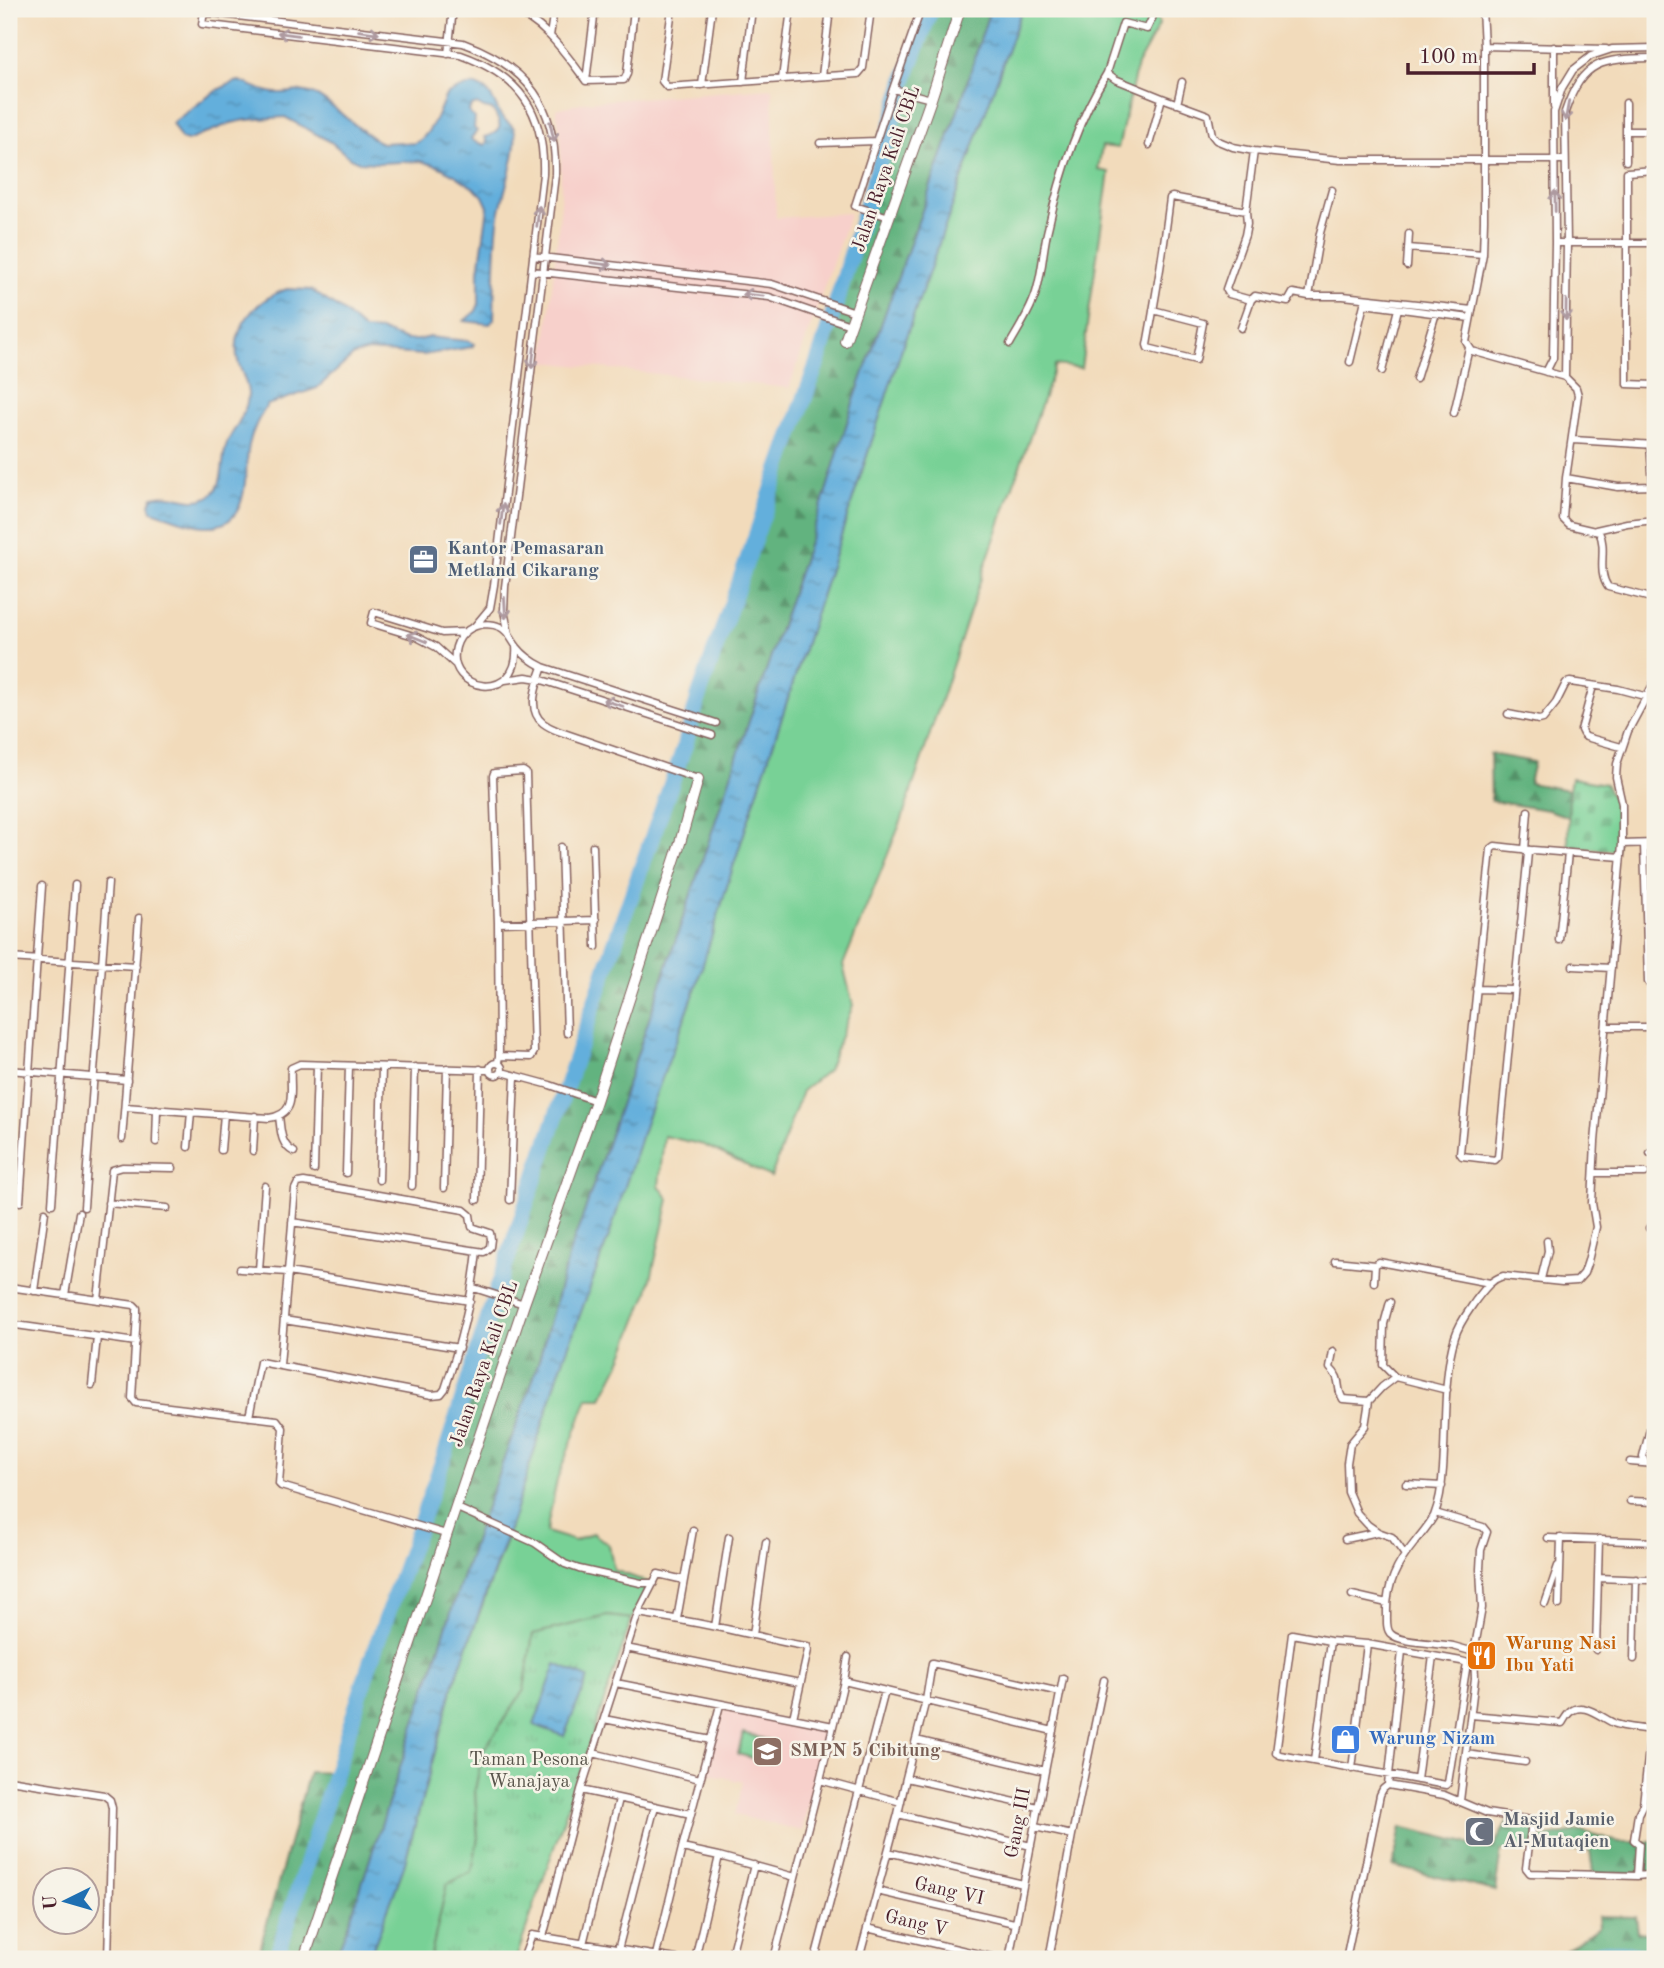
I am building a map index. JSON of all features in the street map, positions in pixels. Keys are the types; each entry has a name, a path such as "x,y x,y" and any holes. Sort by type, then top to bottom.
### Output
{"main road":[{"name":"Jalan Raya Kali CBL","path":"845,341 960,9"},
{"name":"Jalan Raya Kali CBL","path":"304,1959 524,1304 596,1101 680,843 698,779"}],"street":[{"path":"448,54 453,9"},
{"path":"513,9 550,36 586,81"},
{"path":"550,36 554,9"},
{"path":"586,81 594,9"},
{"path":"586,81 624,80 627,75 634,9"},
{"path":"672,9 662,81 667,87 858,74 861,72 871,9"},
{"path":"702,85 712,9"},
{"path":"743,82 752,9"},
{"path":"782,79 791,9"},
{"path":"822,76 830,9"},
{"path":"889,217 855,206 921,9"},
{"path":"1454,413 1469,348 1466,338 1483,254 1485,159 1482,9"},
{"path":"456,665 458,641 490,607 494,585 544,153 534,113 523,96 496,71 461,55 202,24 204,12 463,43 503,61 532,88 544,108 552,130 555,175 505,587 503,611 509,634 531,662 542,667 716,723"},
{"path":"1010,344 1033,301 1041,272 1046,235 1063,173 1093,95 1107,73 1122,23 1147,29 1154,13"},
{"path":"1483,46 1655,48"},
{"path":"1546,372 1553,358 1554,47"},
{"path":"1554,112 1562,88 1573,70 1591,57 1612,49"},
{"path":"1565,377 1565,112 1580,78 1596,65 1614,59 1655,58"},
{"path":"1107,73 1115,79 1208,115 1212,135 1216,140 1254,151 1340,160 1565,160"},
{"path":"1177,104 1182,82"},
{"path":"895,89 931,99"},
{"path":"1149,145 1162,98"},
{"path":"1626,103 1626,161"},
{"path":"1626,131 1655,131"},
{"path":"820,143 876,141"},
{"path":"1251,300 1229,294 1226,289 1245,235 1254,151"},
{"path":"1655,170 1627,172 1626,243 1627,384 1655,385"},
{"path":"1309,296 1320,233 1332,190"},
{"path":"1153,310 1203,323 1196,360 1147,347 1170,198 1246,211"},
{"path":"1407,265 1409,234"},
{"path":"1555,243 1655,243"},
{"path":"1408,248 1483,254"},
{"path":"533,256 772,284 855,312"},
{"path":"531,271 769,297 850,325"},
{"path":"710,290 712,277"},
{"path":"1241,328 1255,296 1288,302 1293,293 1472,310"},
{"path":"1350,362 1364,304 1470,318"},
{"path":"1382,371 1398,309"},
{"path":"1416,379 1436,313"},
{"path":"1469,348 1565,377 1574,385 1578,395 1563,519 1569,525 1596,530 1655,520"},
{"path":"1566,478 1618,487 1654,486 1653,445 1573,440"},
{"path":"1596,530 1602,538 1601,570 1608,587 1655,596"},
{"path":"465,632 442,633 374,612 371,623 417,637 436,647 471,683 483,686 526,677 539,679 712,735"},
{"path":"475,626 499,626 509,634"},
{"path":"505,680 513,671 517,659 516,646"},
{"path":"542,667 534,703 535,713 541,722 558,731 698,779"},
{"path":"1474,1651 1408,1640 1390,1634 1387,1603 1390,1584 1405,1555 1435,1513 1442,1486 1451,1350 1463,1319 1494,1279 1503,1276 1576,1282 1584,1273 1596,1227 1591,1203 1622,844 1622,804 1616,772 1621,747 1655,681"},
{"path":"1508,713 1544,719 1566,683 1570,682 1648,696"},
{"path":"1593,685 1581,730 1586,737 1621,747"},
{"path":"490,1070 498,1059 531,1057 533,1054 526,773 523,771 493,775 498,923 498,1059 502,1072"},
{"path":"1528,811 1528,850 1528,854 1498,1157 1495,1160 1460,1154 1491,849 1495,846 1528,850 1621,857"},
{"path":"1622,844 1655,843"},
{"path":"1644,844 1648,982 1655,987"},
{"path":"593,846 596,947"},
{"path":"561,847 567,1033"},
{"path":"1559,940 1568,853"},
{"path":"85,1207 108,883"},
{"path":"52,1203 75,885"},
{"path":"9,901 10,886"},
{"path":"20,1202 42,886"},
{"path":"122,1139 139,918"},
{"path":"498,923 596,920"},
{"path":"9,958 136,966"},
{"path":"1573,966 1611,968"},
{"path":"1476,989 1514,990"},
{"path":"1606,1027 1655,1027"},
{"path":"125,1107 279,1116 290,1105 292,1067 300,1064 490,1070 494,1075 502,1072 596,1101"},
{"path":"314,1170 317,1065"},
{"path":"346,1173 349,1066"},
{"path":"380,1180 382,1067"},
{"path":"412,1186 415,1067"},
{"path":"444,1188 447,1068"},
{"path":"477,1200 480,1069"},
{"path":"9,1070 127,1080"},
{"path":"510,1200 514,1076"},
{"path":"156,1142 157,1109"},
{"path":"188,1147 191,1112"},
{"path":"221,1150 223,1114"},
{"path":"253,1151 255,1116"},
{"path":"279,1116 284,1143 287,1149 294,1152"},
{"path":"98,1300 113,1169 173,1168"},
{"path":"1594,1173 1645,1173"},
{"path":"280,1365 292,1222 296,1186 300,1182 464,1210 470,1214 472,1227 490,1234 490,1247 485,1252 477,1251 292,1222"},
{"path":"259,1270 265,1186"},
{"path":"108,1203 167,1208"},
{"path":"34,1291 45,1212"},
{"path":"65,1295 79,1213"},
{"path":"1541,1279 1548,1251 1547,1241"},
{"path":"249,1417 259,1362 441,1394 459,1348 474,1288 477,1251"},
{"path":"1335,1261 1375,1265 1379,1262 1490,1283"},
{"path":"1374,1282 1375,1265"},
{"path":"240,1269 288,1272 470,1301"},
{"path":"9,1287 134,1305 137,1308 132,1398 136,1403 277,1420 283,1428 281,1486 446,1534"},
{"path":"474,1288 524,1304"},
{"path":"1390,1301 1384,1324 1384,1368 1395,1377 1447,1390"},
{"path":"284,1320 459,1348"},
{"path":"9,1324 136,1342"},
{"path":"92,1385 97,1336"},
{"path":"1333,1351 1330,1368 1338,1377 1341,1396 1348,1400 1369,1401"},
{"path":"1395,1377 1369,1401 1365,1426 1350,1444 1346,1481 1357,1513 1378,1532 1392,1537 1405,1555"},
{"path":"1645,1463 1643,1457 1655,1409"},
{"path":"1630,1462 1655,1464"},
{"path":"1406,1483 1442,1486"},
{"path":"1630,1500 1655,1502"},
{"path":"455,1507 535,1544 565,1564 641,1583 653,1583"},
{"path":"1435,1513 1483,1527 1487,1532 1481,1550 1483,1600 1474,1651 1475,1678 1460,1801"},
{"path":"677,1619 693,1530"},
{"path":"1345,1539 1378,1532"},
{"path":"715,1628 729,1536"},
{"path":"1548,1538 1655,1542"},
{"path":"1559,1605 1561,1538"},
{"path":"1596,1650 1599,1539"},
{"path":"753,1635 766,1542"},
{"path":"1545,1604 1560,1558"},
{"path":"543,1937 581,1790 639,1613 658,1574 684,1580"},
{"path":"1598,1578 1649,1580"},
{"path":"1634,1659 1636,1579"},
{"path":"1352,1595 1387,1603"},
{"path":"639,1613 807,1646 793,1718"},
{"path":"1467,1663 1446,1785 1276,1753 1292,1633 1330,1641 1367,1644 1433,1656 1467,1663 1475,1665"},
{"path":"1314,1761 1330,1641"},
{"path":"1352,1769 1367,1644"},
{"path":"626,1648 800,1683"},
{"path":"1388,1785 1402,1651"},
{"path":"1417,1780 1433,1656"},
{"path":"774,1959 848,1657"},
{"path":"859,1959 898,1815 933,1663 1060,1692"},
{"path":"1464,1677 1475,1678"},
{"name":"Gang III","path":"1009,1959 1063,1678"},
{"path":"1049,1959 1104,1680"},
{"path":"844,1681 1053,1731"},
{"path":"615,1683 833,1726"},
{"path":"816,1959 885,1691"},
{"path":"655,1958 720,1705"},
{"path":"1471,1715 1562,1723 1570,1712 1581,1709 1591,1710 1615,1724 1653,1730 1643,1804 1638,1814 1634,1840 1639,1843 1637,1876"},
{"path":"604,1719 711,1740"},
{"path":"916,1740 1045,1771"},
{"path":"593,1753 700,1779"},
{"path":"1466,1754 1525,1762"},
{"path":"906,1778 1038,1807"},
{"path":"9,1780 104,1796 110,1800 112,1808 108,1959"},
{"path":"820,1780 901,1802"},
{"path":"1346,1959 1380,1795 1388,1785 1423,1790 1460,1801 1487,1813 1531,1821 1526,1868 1530,1873 1637,1876 1655,1874"},
{"path":"581,1790 691,1814"},
{"path":"583,1944 619,1798"},
{"path":"618,1950 655,1806"},
{"path":"898,1815 1031,1846"},
{"path":"1035,1828 1072,1835"},
{"path":"682,1848 795,1877"},
{"path":"888,1853 1023,1884"},
{"path":"695,1959 719,1856"},
{"path":"730,1959 754,1865"},
{"name":"Gang VI","path":"877,1891 1014,1923"},
{"name":"Gang V","path":"867,1928 1000,1959"},
{"path":"523,1959 532,1935 655,1958 676,1959"}],"shaded area":[{"path":"772,88 776,218 850,213 789,388 544,362 561,204 561,139 556,109 585,102"},
{"name":"SMPN 5 Cibitung","path":"724,1709 827,1728 802,1831 735,1815 743,1782 706,1773"}],"green space":[{"path":"936,9 990,9 961,102 853,403 825,495 572,1244 534,1377 479,1527 351,1917 335,1959 257,1959 309,1772 337,1773"},
{"path":"1022,9 1156,9 1159,25 1137,65 1118,148 1102,146 1098,170 1109,172 1081,368 1055,365 985,566 902,819 843,965 853,1005 828,1070 802,1091 771,1177 704,1145 664,1136 659,1186 669,1199 648,1292 620,1363 602,1398 588,1398 557,1480 546,1532 575,1541 593,1533 609,1545 614,1570 650,1583 632,1619 607,1616 533,1634 524,1690 483,1752 475,1790 478,1838 472,1872 447,1885 430,1959 369,1959 403,1869 453,1686 506,1540 560,1369 610,1233 647,1118 693,996 902,348"},
{"path":"1490,754 1534,762 1529,783 1569,790 1569,817 1548,810 1491,801"},
{"path":"1571,778 1605,784 1616,804 1616,851 1568,846"},
{"name":"Taman Pesona Wanajaya","path":"607,1616 632,1619 516,1959 430,1959 447,1884 472,1872 478,1838 475,1790 483,1751 524,1690 533,1634"},
{"path":"743,1733 777,1743 771,1763 738,1754"},
{"path":"1508,1821 1531,1821 1541,1838 1582,1831 1619,1842 1655,1842 1655,1874 1593,1873 1590,1851 1501,1851 1495,1891 1393,1866 1401,1827 1492,1849"},
{"path":"1598,1916 1636,1917 1638,1932 1655,1934 1655,1959 1554,1959 1599,1927"}],"water":[{"path":"990,9 1022,9 902,348 693,996 647,1118 610,1233 560,1369 514,1515 453,1686 403,1869 369,1959 335,1959 479,1527 534,1377 572,1244 825,495 853,403 961,102"},
{"path":"239,81 270,92 311,93 324,100 369,136 383,143 413,143 420,140 434,122 446,95 452,92 476,86 487,92 500,115 515,132 512,164 498,222 494,319 490,324 464,321 476,311 479,304 479,271 488,207 477,190 438,166 420,161 359,162 331,142 285,117 231,123 187,141 181,139 172,123 230,84","holes":["477,104 493,110 500,127 485,137 485,145 471,138 477,131 474,128 475,118 469,110"]},
{"path":"287,289 311,290 344,312 364,330 382,331 406,340 429,337 474,344 472,347 423,355 369,351 354,355 317,388 267,405 252,434 242,498 231,519 220,525 205,526 152,511 150,504 153,497 200,500 213,493 217,487 225,448 243,415 248,397 238,361 238,337 248,316 256,307"},
{"path":"556,1664 588,1678 564,1736 534,1725"}],"waterway":[{"path":"276,1959 370,1663 445,1454 498,1287 685,745 699,695 821,352 906,77 931,9"},
{"path":"1576,1959 1593,1947 1603,1945 1655,1952"}],"place":[{"name":"Kantor Pemasaran Metland Cikarang","path":"424,560"},
{"name":"Warung Nasi Ibu Yati","path":"1482,1655"},
{"name":"Warung Nizam","path":"1345,1739"},
{"name":"SMPN 5 Cibitung","path":"767,1751"},
{"name":"Masjid Jamie Al-Mutaqien","path":"1480,1831"}]}
